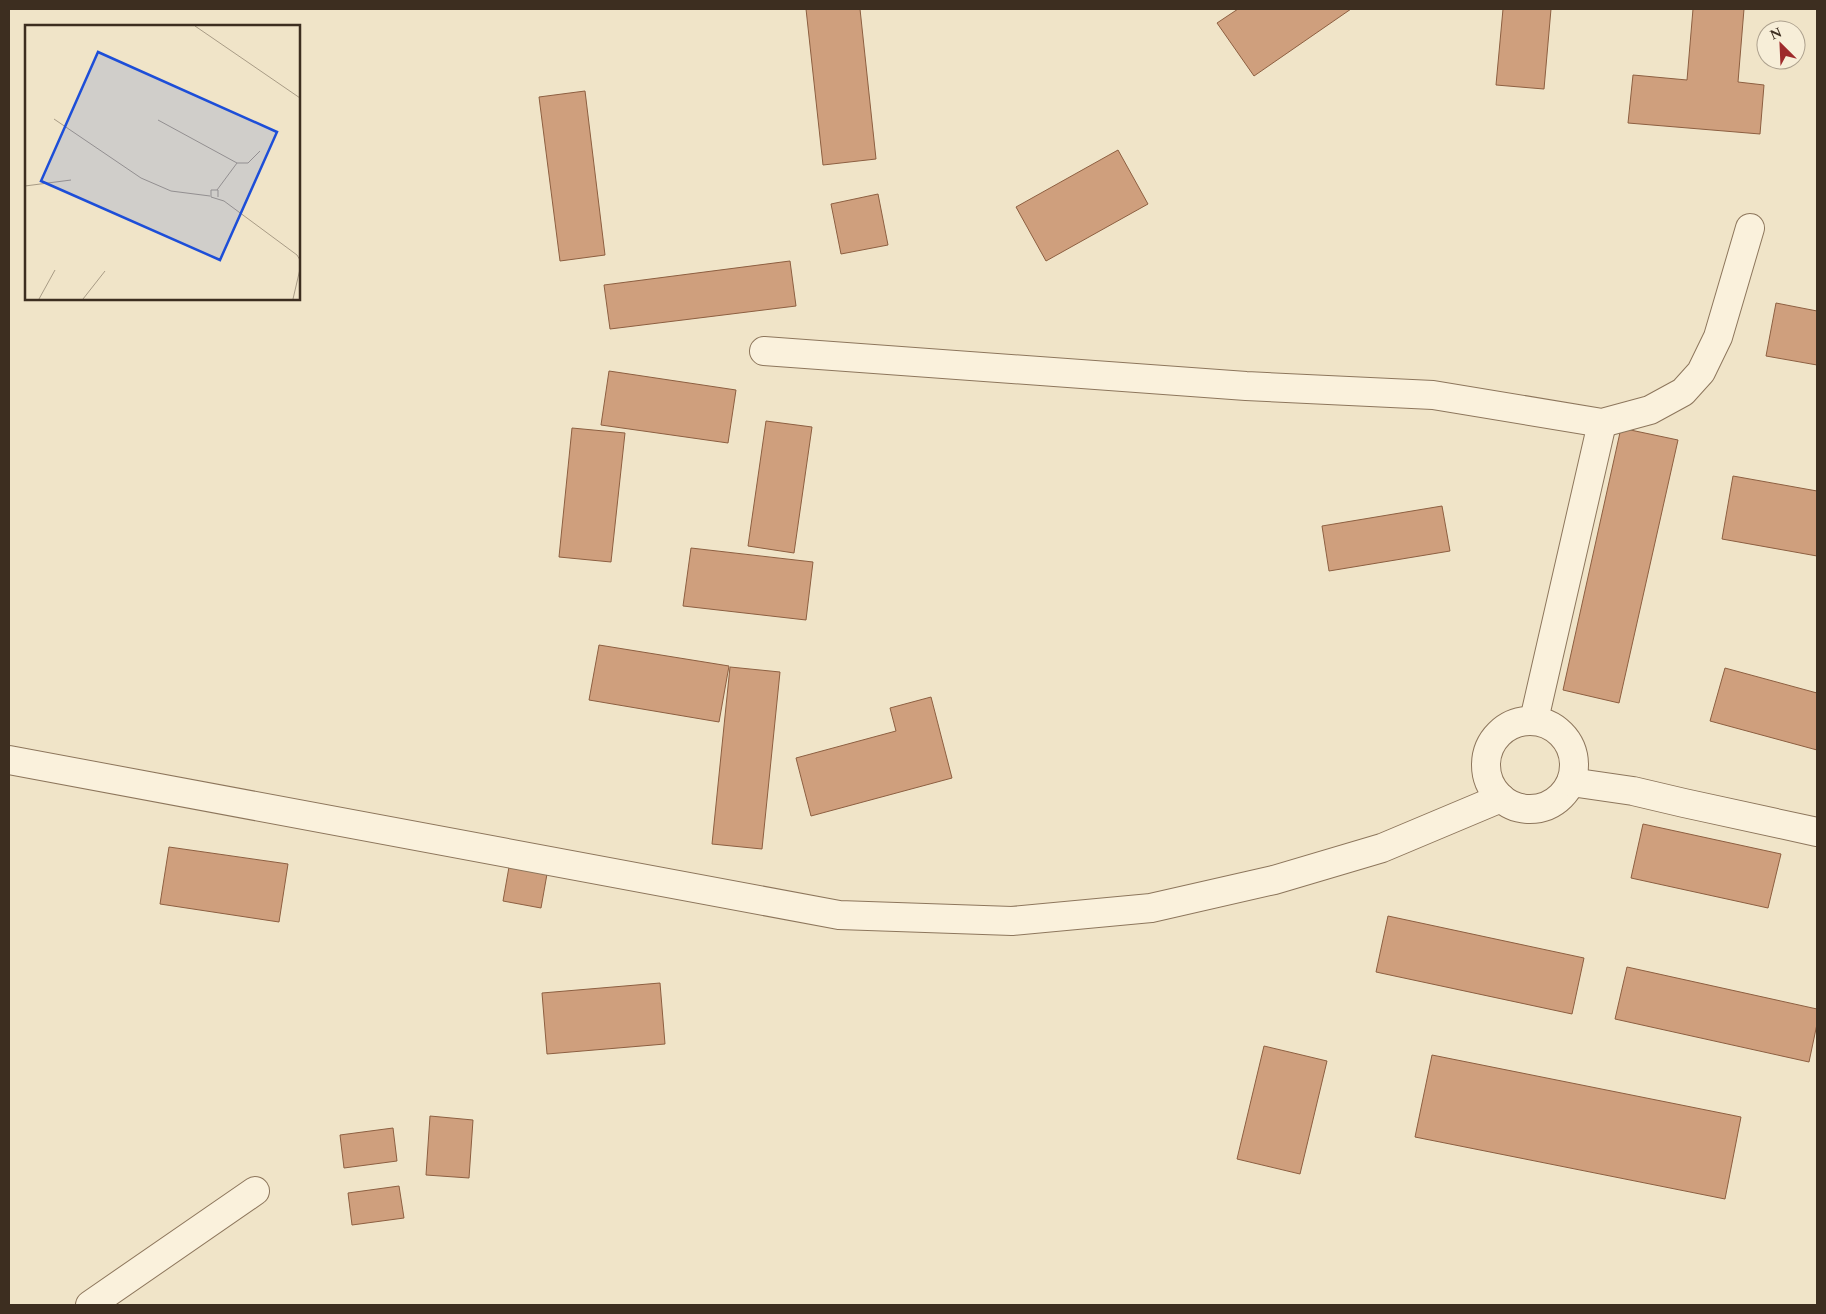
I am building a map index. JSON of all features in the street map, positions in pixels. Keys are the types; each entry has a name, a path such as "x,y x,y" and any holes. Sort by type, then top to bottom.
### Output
{"street":[{"path":"764,351 1246,386 1433,395 1602,423 1650,410 1683,392 1701,372 1718,337 1750,228"},
{"path":"1534,720 1602,423"},
{"path":"1534,720 1547,724 1559,731 1568,742 1574,754 1575,768 1571,782 1564,794 1554,803 1540,808 1526,809 1513,806 1501,798 1492,788 1486,775 1485,761 1488,747 1496,735 1507,726 1520,721 1534,720"},
{"path":"9,760 839,915 1012,921 1151,908 1274,880 1382,848 1501,798"},
{"path":"1571,782 1632,791 1817,832"},
{"path":"90,1305 255,1191"}],"building":[{"path":"806,9 860,9 876,159 823,165"},
{"path":"1238,9 1351,9 1254,76 1217,23"},
{"path":"1503,9 1551,9 1544,89 1496,85"},
{"path":"1693,9 1744,9 1738,82 1764,85 1760,134 1628,123 1633,75 1687,80"},
{"path":"585,91 605,255 560,261 539,97"},
{"path":"1118,150 1148,204 1046,261 1016,207"},
{"path":"878,194 888,245 841,254 831,204"},
{"path":"790,261 796,306 610,329 604,285"},
{"path":"1776,303 1817,311 1817,365 1766,356"},
{"path":"609,371 736,390 728,443 601,425"},
{"path":"766,421 812,427 794,553 748,546"},
{"path":"572,428 625,433 611,562 559,557"},
{"path":"1621,428 1678,440 1619,703 1563,690"},
{"path":"1733,476 1817,491 1817,556 1722,539"},
{"path":"1442,506 1450,551 1329,571 1322,526"},
{"path":"691,548 813,562 806,620 683,606"},
{"path":"599,645 729,666 719,722 589,700"},
{"path":"730,667 780,672 762,849 712,844"},
{"path":"1725,668 1817,693 1817,750 1710,721"},
{"path":"931,697 952,778 811,816 796,758 896,731 890,708"},
{"path":"1643,824 1781,854 1768,908 1631,878"},
{"path":"169,847 288,864 279,922 160,904"},
{"path":"509,867 547,874 541,908 503,901"},
{"path":"1388,916 1584,958 1572,1014 1376,972"},
{"path":"1627,967 1817,1009 1817,1024 1809,1062 1615,1019"},
{"path":"660,983 665,1044 547,1054 542,993"},
{"path":"1264,1046 1327,1061 1300,1174 1237,1159"},
{"path":"1432,1055 1741,1117 1725,1199 1415,1137"},
{"path":"430,1116 473,1120 469,1178 426,1175"},
{"path":"393,1128 397,1161 344,1168 340,1135"},
{"path":"399,1186 404,1218 352,1225 348,1193"}]}
